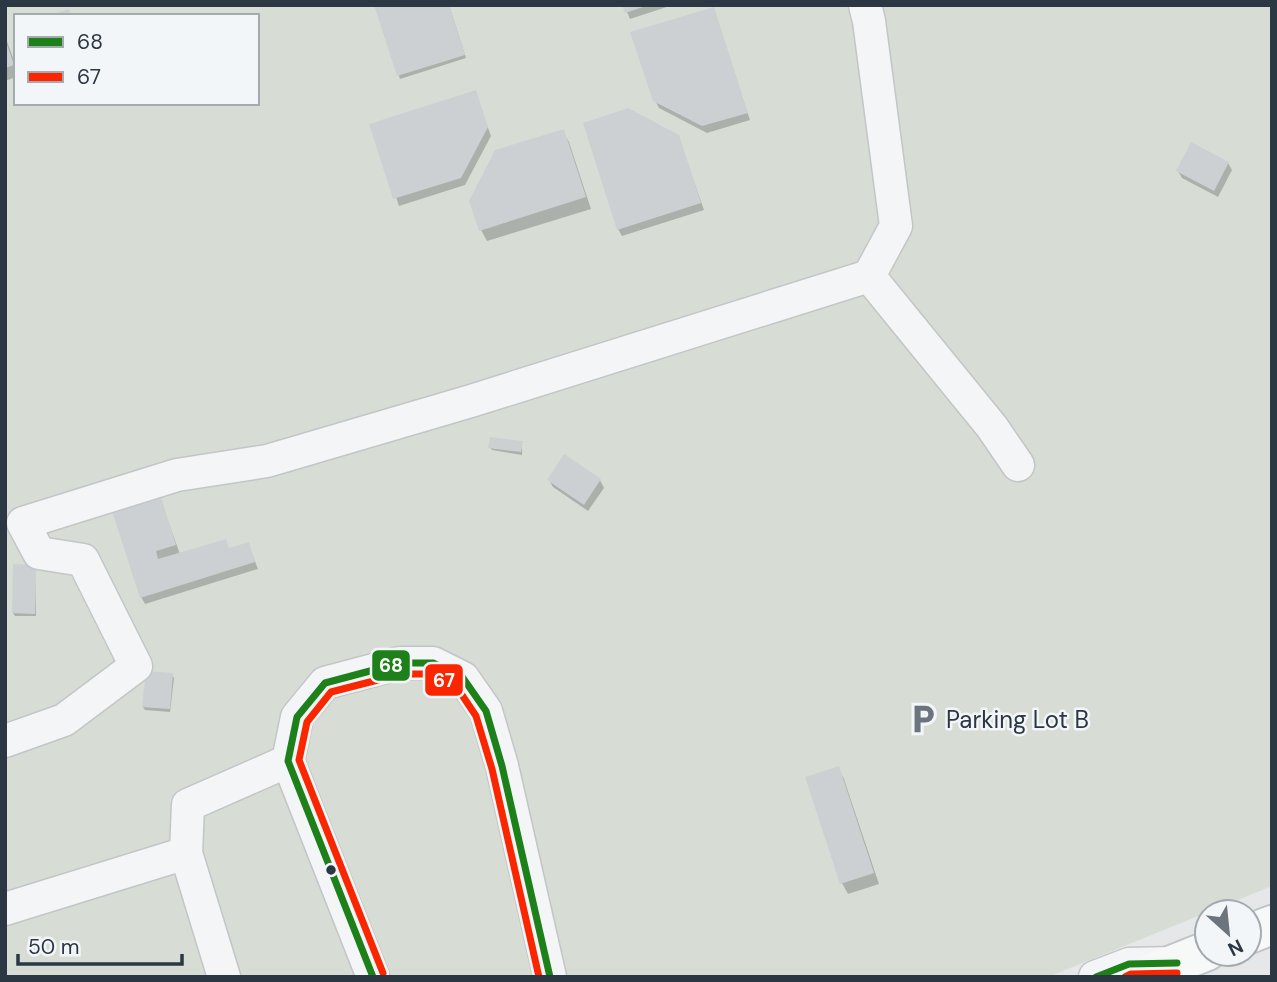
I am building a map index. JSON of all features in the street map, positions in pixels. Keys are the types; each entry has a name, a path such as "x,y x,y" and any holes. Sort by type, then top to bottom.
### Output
{"main road":[{"path":"1142,977 1192,957"}],"lane":[{"path":"5,741 64,720 136,666 83,560 38,552 23,523 177,475 278,458 471,401 869,276 895,226 866,5"},
{"path":"869,276 992,427 1017,466"},
{"path":"373,977 288,761 297,717 325,683 400,663 433,663 463,678 486,711 502,766 550,977"},
{"path":"224,977 186,853 188,805 288,761"},
{"path":"5,909 186,853"},
{"path":"1095,977 1129,964 1192,957"}],"shaded area":[{"path":"5,5 1272,5 1272,886 1242,898 1193,898 1193,918 1048,977 5,977"}],"building":[{"path":"374,5 449,5 465,55 397,76"},
{"path":"622,5 646,5 646,6 625,13"},
{"path":"714,7 748,113 702,126 653,101 630,32"},
{"path":"69,9 70,14 52,14"},
{"path":"5,39 14,65 5,68"},
{"path":"476,90 488,127 461,178 393,199 369,124"},
{"path":"628,108 679,135 701,203 617,230 583,123"},
{"path":"564,129 586,197 479,231 469,201 495,150"},
{"path":"1191,142 1229,162 1214,191 1176,171"},
{"path":"490,437 523,441 521,452 488,448"},
{"path":"564,454 601,479 584,505 547,480"},
{"path":"161,497 176,545 156,551 158,559 226,539 229,548 249,542 255,562 140,598 112,511"},
{"path":"13,564 36,565 35,614 12,613"},
{"path":"146,671 173,673 170,709 142,707"},
{"path":"839,766 874,873 840,884 805,777"}],"transit line":[{"name":"68","path":"373,977 288,761 297,717 325,683 400,663 433,663 463,678 486,711 502,766 550,977"},
{"name":"67","path":"383,973 299,760 307,722 331,692 401,674 431,674 456,686 476,716 492,769 539,977"},
{"name":"68","path":"1096,977 1129,964 1177,963"},
{"name":"67","path":"1125,977 1131,974 1177,973"}],"place":[{"name":"Parking Lot B","path":"923,719"}]}
